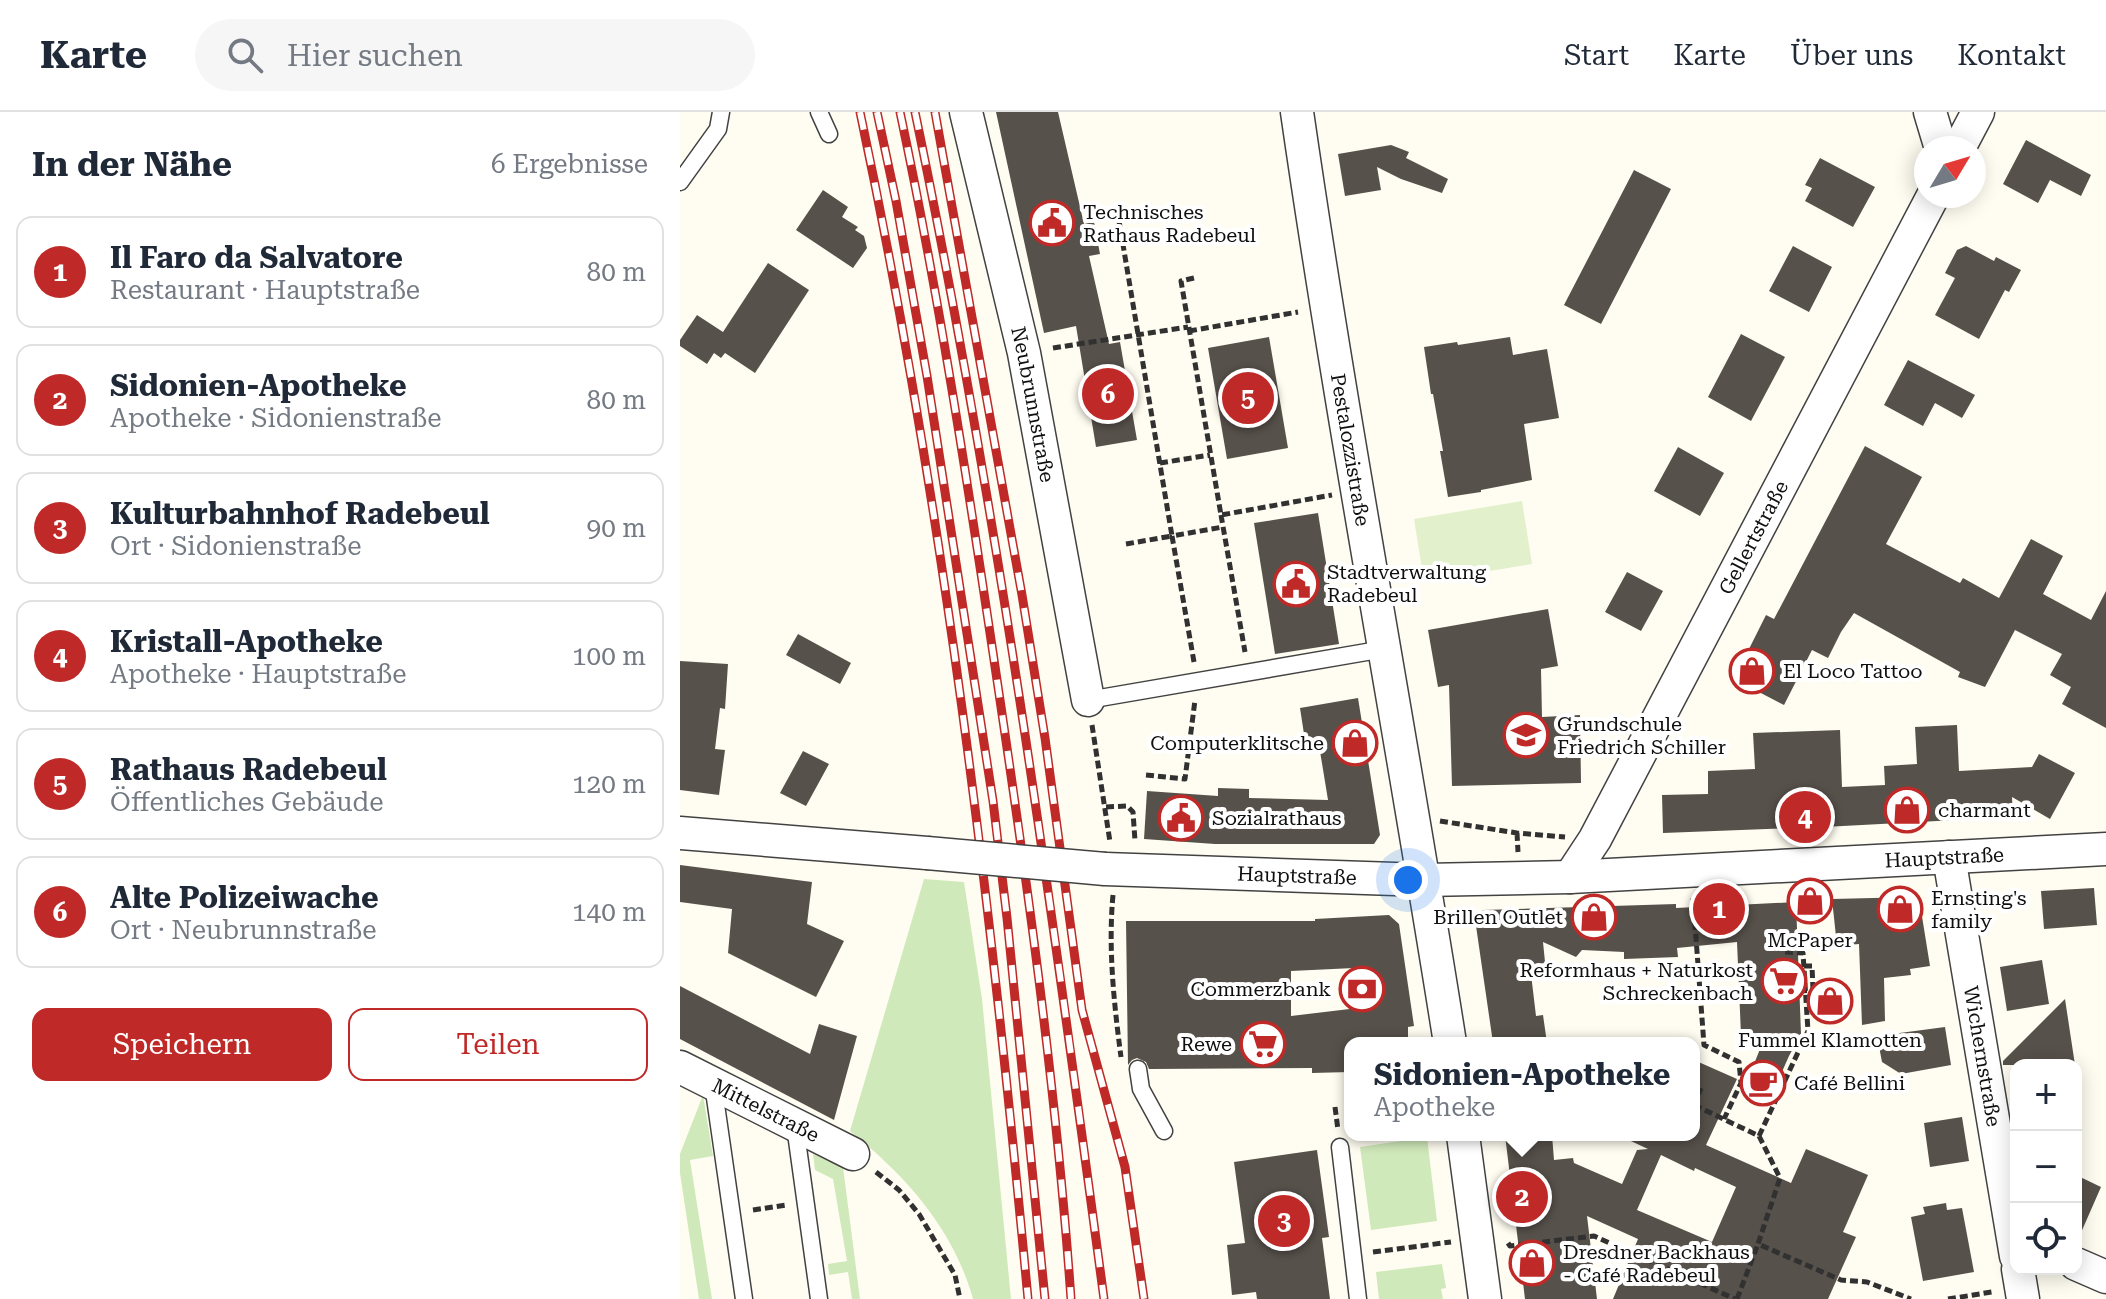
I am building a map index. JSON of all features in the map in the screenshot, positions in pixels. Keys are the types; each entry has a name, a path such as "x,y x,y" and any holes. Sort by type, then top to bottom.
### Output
{"street":[{"name":"Neubrunnstraße","path":"966,112 1024,353 1088,700"},
{"name":"Pestalozzistraße","path":"1297,112 1356,491 1414,817 1449,1037"},
{"path":"1930,112 1937,136"},
{"path":"1965,136 1978,112"},
{"name":"Gellertstraße","path":"1570,877 1595,839 1927,208"},
{"name":"Hauptstraße","path":"680,833 927,853 1424,880 1570,877 1949,857 2101,840"},
{"name":"Wichernstraße","path":"1949,857 2010,1215"},
{"name":"Mittelstraße","path":"680,1067 853,1154"},
{"path":"1464,1141 1485,1299"},
{"path":"2082,1267 2106,1277"}],"lane":[{"path":"680,182 718,129 721,112"},
{"path":"819,112 829,134"},
{"path":"1088,700 1384,649"},
{"path":"1130,1067 1164,1131"},
{"path":"713,1084 744,1299"},
{"path":"795,1126 819,1299"},
{"path":"1340,1147 1358,1299"}],"path":[{"path":"1172,536 1119,221 1174,212 1184,215"},
{"path":"1194,278 1181,281 1249,672"},
{"path":"1024,353 1327,307"},
{"path":"1160,463 1210,455"},
{"path":"1221,515 1356,491"},
{"path":"1126,544 1223,527"},
{"path":"1088,700 1106,807 1119,862"},
{"path":"1106,807 1127,806 1133,812 1119,862 1111,912 1114,1008 1130,1067"},
{"path":"1414,817 1517,833 1595,839"},
{"path":"1690,870 1704,1045 1739,1062 1741,1083 1724,1119"},
{"path":"1759,1136 1808,1031 1803,953 1783,952"},
{"path":"1799,991 1813,990 1812,966 1804,966"},
{"path":"1476,1238 1504,1235 1510,1246 1594,1236 1736,1299 1780,1178 1759,1136 1700,1105"},
{"path":"853,1154 899,1190 919,1214 955,1275 960,1299"},
{"path":"732,1214 806,1202"},
{"path":"1377,1252 1437,1244"},
{"path":"1758,1244 1841,1280 1867,1282 1911,1299"},
{"path":"1948,1299 2021,1285"}],"green space":[{"path":"1522,501 1532,564 1424,582 1414,519"},
{"path":"924,879 964,882 982,999 1011,1299 973,1299 953,1249 925,1205 890,1166 850,1131"},
{"path":"703,1095 713,1156 690,1160 712,1299 699,1299 680,1173 680,1154"},
{"path":"1400,1141 1427,1141 1437,1221 1371,1230 1360,1147"},
{"path":"813,1154 843,1167 860,1299 852,1299 848,1272 829,1275 828,1264 847,1261 833,1179 815,1170"},
{"path":"1442,1264 1446,1288 1441,1289 1443,1299 1379,1299 1376,1272"}],"building":[{"name":"Technisches Rathaus Radebeul","path":"996,112 1058,112 1084,224 1094,222 1100,254 1089,256 1109,344 1120,342 1137,440 1096,447 1076,326 1044,333"},
{"path":"2026,140 2091,175 2081,196 2050,180 2038,203 2003,184"},
{"path":"1391,145 1409,152 1406,158 1448,179 1442,193 1377,167 1381,190 1345,196 1338,154"},
{"path":"1820,158 1875,187 1853,227 1805,201 1812,188 1805,185"},
{"path":"1634,170 1671,189 1601,324 1564,305"},
{"path":"823,190 848,207 842,217 858,227 855,230 864,236 867,248 853,268 796,230"},
{"path":"1793,246 1832,267 1809,312 1769,291"},
{"path":"1966,246 1994,261 1996,257 2021,270 2009,292 2005,290 1979,339 1935,315 1955,278 1945,273 1957,250"},
{"path":"768,263 809,290 755,373 725,353 721,358 714,353 707,364 680,346 680,340 697,315 723,332"},
{"path":"1741,334 1785,357 1751,421 1708,397"},
{"path":"1269,337 1288,448 1227,459 1208,348"},
{"path":"1510,337 1513,355 1547,349 1559,418 1524,424 1532,480 1448,497 1424,347"},
{"path":"1908,360 1975,395 1962,418 1935,403 1923,426 1884,405"},
{"path":"1865,446 1922,477 1886,544 1960,583 1963,578 1999,598 2031,539 2063,556 2043,594 2091,620 2106,591 2106,728 2062,704 2071,687 2050,675 2062,654 2015,630 1985,687 1958,677 1960,672 1854,613 1828,658 1812,650 1784,705 1734,679 1766,615 1774,619"},
{"path":"1678,447 1724,473 1700,516 1654,491"},
{"name":"Stadtverwaltung Radebeul","path":"1318,513 1339,644 1275,654 1254,523"},
{"path":"1627,572 1663,591 1641,631 1605,612"},
{"path":"1548,609 1558,666 1541,669 1542,717 1580,715 1581,783 1452,786 1449,685 1438,687 1428,630"},
{"path":"798,634 851,663 840,684 786,655"},
{"path":"680,661 728,664 725,709 720,708 715,749 725,750 719,795 680,790"},
{"path":"1358,698 1380,835 1374,844 1215,844 1144,839 1147,791 1218,796 1218,788 1249,789 1249,798 1328,800 1319,745 1306,747 1300,708"},
{"path":"1957,725 1959,771 2032,767 2039,754 2075,773 2050,819 2012,797 2013,817 1824,827 1824,823 1793,825 1794,828 1663,833 1662,795 1708,794 1708,771 1755,769 1753,733 1840,730 1842,787 1885,785 1884,766 1917,764 1915,727"},
{"path":"803,751 829,764 806,806 780,793"},
{"path":"680,865 812,882 807,924 844,941 816,997 728,953 732,909 680,902"},
{"path":"2094,888 2097,925 2044,929 2041,891"},
{"path":"1914,897 1920,904 1930,966 1910,969 1911,975 1884,978 1885,1021 1862,1025 1859,944 1837,946 1832,899"},
{"path":"1796,902 1801,1034 1769,1101 1744,1089 1762,1044 1741,1035 1737,942 1677,948 1678,957 1624,959 1624,952 1582,950 1576,957 1543,942 1546,972 1531,974 1536,1016 1543,1015 1546,1037 1492,1037 1475,919 1483,910 1676,904 1676,908"},
{"path":"1389,915 1399,924 1414,1026 1408,1027 1408,1037 1344,1037 1344,1072 1312,1073 1312,1068 1149,1069 1146,1062 1137,1058 1128,1065 1126,921 1315,921","holes":["1354,968 1358,1008 1291,1016 1291,971"]},
{"path":"2042,960 2049,1004 2007,1011 2000,967"},
{"path":"680,986 810,1054 819,1024 857,1036 834,1120 680,1039"},
{"path":"2065,999 2074,1059 2010,1059 2010,1065 2003,1065 2003,1061"},
{"path":"1945,1027 1951,1065 1901,1074 1882,1062 1877,1036"},
{"path":"1700,1063 1737,1079 1706,1145 1791,1183 1806,1149 1868,1175 1843,1232 1856,1237 1828,1299 1613,1299 1638,1239 1587,1216 1597,1299 1525,1299 1506,1141 1552,1141 1554,1160 1573,1158 1574,1163 1622,1184 1637,1150 1648,1149 1631,1141 1700,1141","holes":["1661,1155 1694,1171 1695,1168 1736,1187 1712,1242 1637,1210"]},
{"path":"1962,1117 1969,1161 1930,1167 1924,1123"},
{"path":"1317,1150 1329,1237 1322,1238 1330,1299 1257,1299 1256,1292 1232,1295 1227,1245 1245,1243 1234,1162"},
{"path":"2082,1178 2101,1187 2082,1230"},
{"path":"1946,1203 1947,1210 1962,1208 1974,1272 1923,1281 1911,1217 1925,1214 1923,1207"}],"railway":[{"path":"860,112 890,259 940,554 998,1001 1028,1299"},
{"path":"877,112 927,376 993,801 1045,1299"},
{"path":"900,112 951,382 1017,814 1048,1056 1071,1299"},
{"path":"915,112 972,407 997,556 1043,853 1104,1299"},
{"path":"935,112 1022,595 1082,1010 1125,1167 1144,1299"}],"place":[{"name":"Technisches Rathaus Radebeul","path":"1052,223"},
{"name":"Alte Polizeiwache","path":"1108,394"},
{"name":"Rathaus Radebeul","path":"1248,398"},
{"name":"Stadtverwaltung Radebeul","path":"1296,584"},
{"name":"El Loco Tattoo","path":"1752,671"},
{"name":"Grundschule Friedrich Schiller","path":"1526,735"},
{"name":"Computerklitsche","path":"1355,743"},
{"name":"charmant","path":"1907,810"},
{"name":"Kristall-Apotheke","path":"1805,817"},
{"name":"Sozialrathaus","path":"1181,818"},
{"name":"McPaper","path":"1810,901"},
{"name":"Il Faro da Salvatore","path":"1719,909"},
{"name":"Ernsting's family","path":"1900,909"},
{"name":"Brillen Outlet","path":"1594,917"},
{"name":"Reformhaus + Naturkost Schreckenbach","path":"1784,981"},
{"name":"Commerzbank","path":"1362,989"},
{"name":"Fummel Klamotten","path":"1830,1001"},
{"name":"Rewe","path":"1263,1044"},
{"name":"Café Bellini","path":"1763,1083"},
{"name":"Sidonien-Apotheke","path":"1522,1197"},
{"name":"Kulturbahnhof Radebeul","path":"1284,1221"},
{"name":"Dresdner Backhaus - Café Radebeul","path":"1532,1263"}]}
